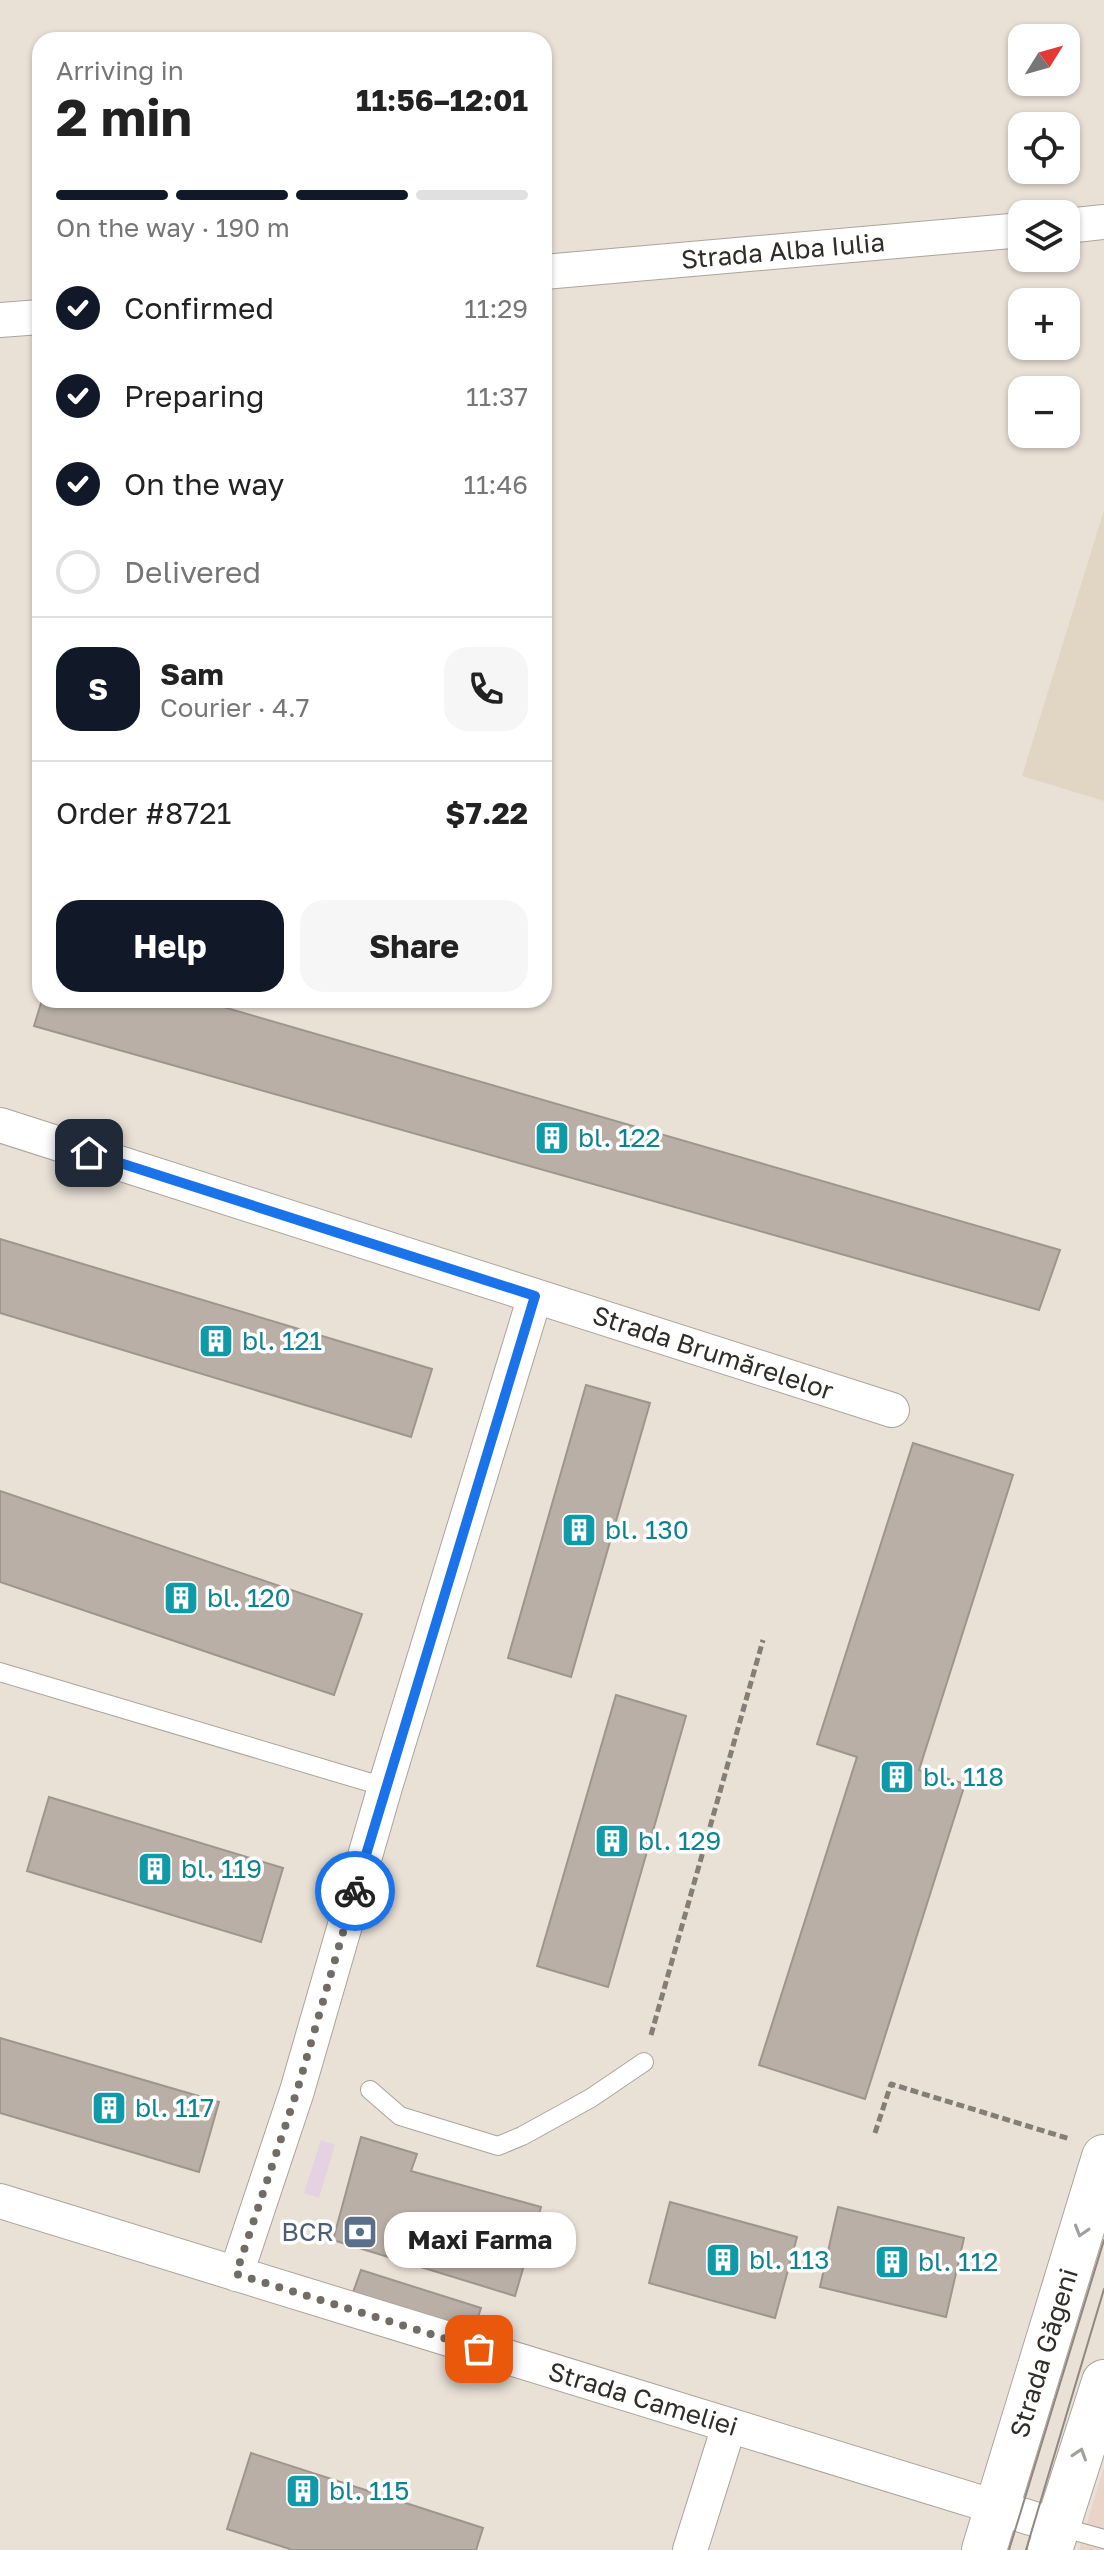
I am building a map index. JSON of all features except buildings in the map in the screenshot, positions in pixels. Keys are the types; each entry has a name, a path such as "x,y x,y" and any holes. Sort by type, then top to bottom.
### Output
{"main road":[{"name":"Strada Găgeni","path":"984,2550 1094,2150"},
{"path":"1053,2538 1104,2382"}],"street":[{"path":"1080,225 1104,222"},
{"name":"Strada Alba Iulia","path":"552,271 1008,231"},
{"path":"0,320 32,318"},
{"name":"Strada Brumărelelor","path":"0,1125 892,1410"},
{"path":"236,2274 297,2091 385,1787 535,1296"},
{"name":"Strada Cameliei","path":"0,2201 997,2508 1053,2538"},
{"path":"690,2550 729,2426"}],"lane":[{"path":"0,1672 385,1787"},
{"path":"370,2090 400,2116 498,2146 591,2098 644,2062"},
{"path":"1053,2538 1104,2539"}],"path":[{"path":"644,2062 763,1640"},
{"path":"875,2133 891,2084 1094,2150"}],"shaded area":[{"path":"1104,510 1104,801 1022,776"},
{"path":"321,2140 335,2145 319,2198 304,2193"},
{"path":"1104,2467 1104,2550 1079,2550"}],"tram line":[{"path":"1009,2550 1104,2240"},
{"path":"1026,2550 1104,2289"}],"way so far":[{"path":"355,1891 297,2091 236,2274 479,2349"}],"place":[{"name":"bl. 122","path":"552,1138"},
{"name":"bl. 121","path":"216,1341"},
{"name":"bl. 130","path":"579,1530"},
{"name":"bl. 120","path":"181,1598"},
{"name":"bl. 118","path":"897,1777"},
{"name":"bl. 129","path":"612,1841"},
{"name":"bl. 119","path":"155,1869"},
{"name":"bl. 117","path":"109,2108"},
{"name":"BCR","path":"360,2232"},
{"name":"bl. 113","path":"723,2260"},
{"name":"bl. 112","path":"892,2262"},
{"name":"Maxi Farma","path":"479,2349"},
{"name":"bl. 115","path":"303,2491"}],"route":[{"path":"89,1153 535,1296 355,1891"}]}
